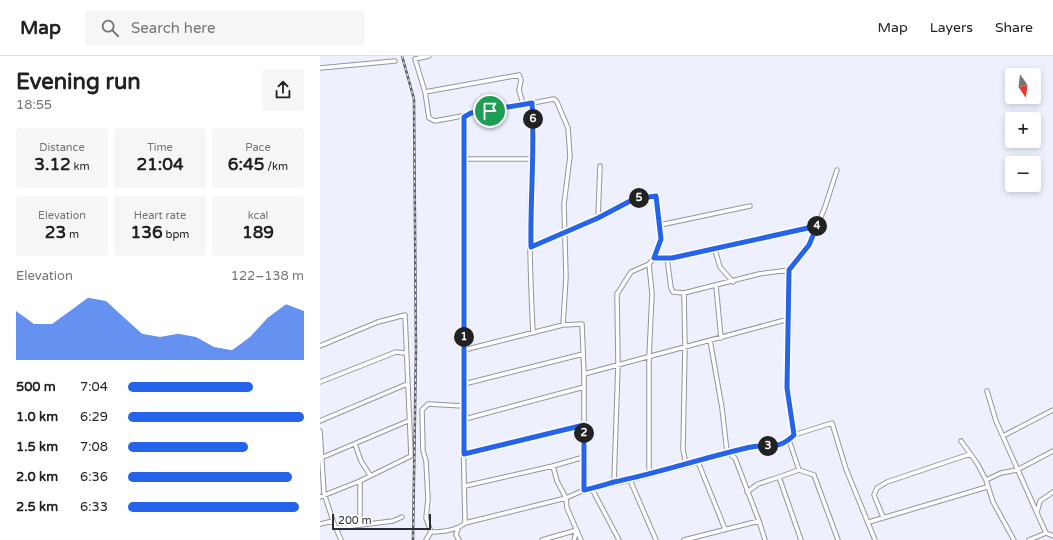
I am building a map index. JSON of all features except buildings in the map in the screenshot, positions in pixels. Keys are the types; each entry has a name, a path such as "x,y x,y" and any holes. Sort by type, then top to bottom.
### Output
{"street":[{"path":"429,56 415,59 425,92 428,114 431,120 435,121 464,117 471,113 554,99 557,102 568,128 570,156 564,204 566,277 563,325"},
{"path":"320,68 394,61"},
{"path":"425,92 520,75 521,80 519,90 523,104"},
{"path":"532,103 534,126 531,159 530,269 533,333"},
{"path":"464,117 463,406 465,419 465,523"},
{"path":"463,159 531,159"},
{"path":"598,218 600,166"},
{"path":"794,435 787,388 789,270 809,245 837,170"},
{"path":"531,247 598,218 634,199 656,196 661,239 654,258 649,264 631,272 617,294 618,365 614,482"},
{"path":"660,225 750,206"},
{"path":"654,258 667,258 715,250 817,226"},
{"path":"715,250 720,267 733,282"},
{"path":"667,258 671,288 673,292 684,293 733,282 759,274 789,270"},
{"path":"649,264 652,294 649,358 649,475"},
{"path":"716,286 721,338"},
{"path":"684,293 685,348 683,448 686,465"},
{"path":"320,345 378,322 404,315 408,421 411,456 360,481 320,497"},
{"path":"584,374 649,358 789,319"},
{"path":"464,350 563,325 582,324 584,374 584,490"},
{"path":"710,340 722,408 727,452 735,458 766,540"},
{"path":"320,382 396,352 405,352"},
{"path":"464,384 583,354"},
{"path":"320,421 407,384"},
{"path":"465,419 584,387"},
{"path":"987,391 1017,470 1046,533 1053,536"},
{"path":"431,532 426,518 428,499 426,461 423,451 422,410 428,404 463,406"},
{"path":"1003,436 1053,410"},
{"path":"321,458 408,421"},
{"path":"431,532 443,532 458,528 465,523 566,498 584,490 614,482 630,480 698,462 727,452 756,446 774,447 789,440 794,435 830,423 833,424 846,468 875,540"},
{"path":"464,454 584,425"},
{"path":"320,431 325,494 333,521 341,540"},
{"path":"789,440 799,470"},
{"path":"961,441 986,480 987,487 1014,540"},
{"path":"355,444 361,461 370,475"},
{"path":"986,480 1001,473 1017,470 1053,451"},
{"path":"883,517 874,495 877,488 887,482 970,454"},
{"path":"465,486 554,466 584,457"},
{"path":"698,462 725,529"},
{"path":"554,466 557,481 566,498 567,508 581,540"},
{"path":"747,492 758,484 799,470 814,475 838,540"},
{"path":"778,478 801,540"},
{"path":"630,480 656,540"},
{"path":"360,481 360,525"},
{"path":"869,522 987,487"},
{"path":"592,489 618,540"},
{"path":"1037,513 1040,501 1053,492"},
{"path":"336,528 393,521 402,517"},
{"path":"320,524 333,521"},
{"path":"684,540 758,521"},
{"path":"458,528 456,535 459,540"},
{"path":"542,540 577,530"},
{"path":"574,540 577,530"},
{"path":"426,540 431,532"},
{"path":"1029,540 1046,533"}],"railway":[{"path":"402,56 414,99 416,350 413,540"}],"route":[{"path":"532,103 534,126 532,132 531,159 531,247 598,218 634,199 656,196 656,207 661,239 654,258 672,258 715,250 817,226 809,245 789,270 787,388 794,435 789,440 774,447 756,446 727,452 665,471 584,490 584,425 464,454 464,117 471,113 490,111 532,103"}]}
